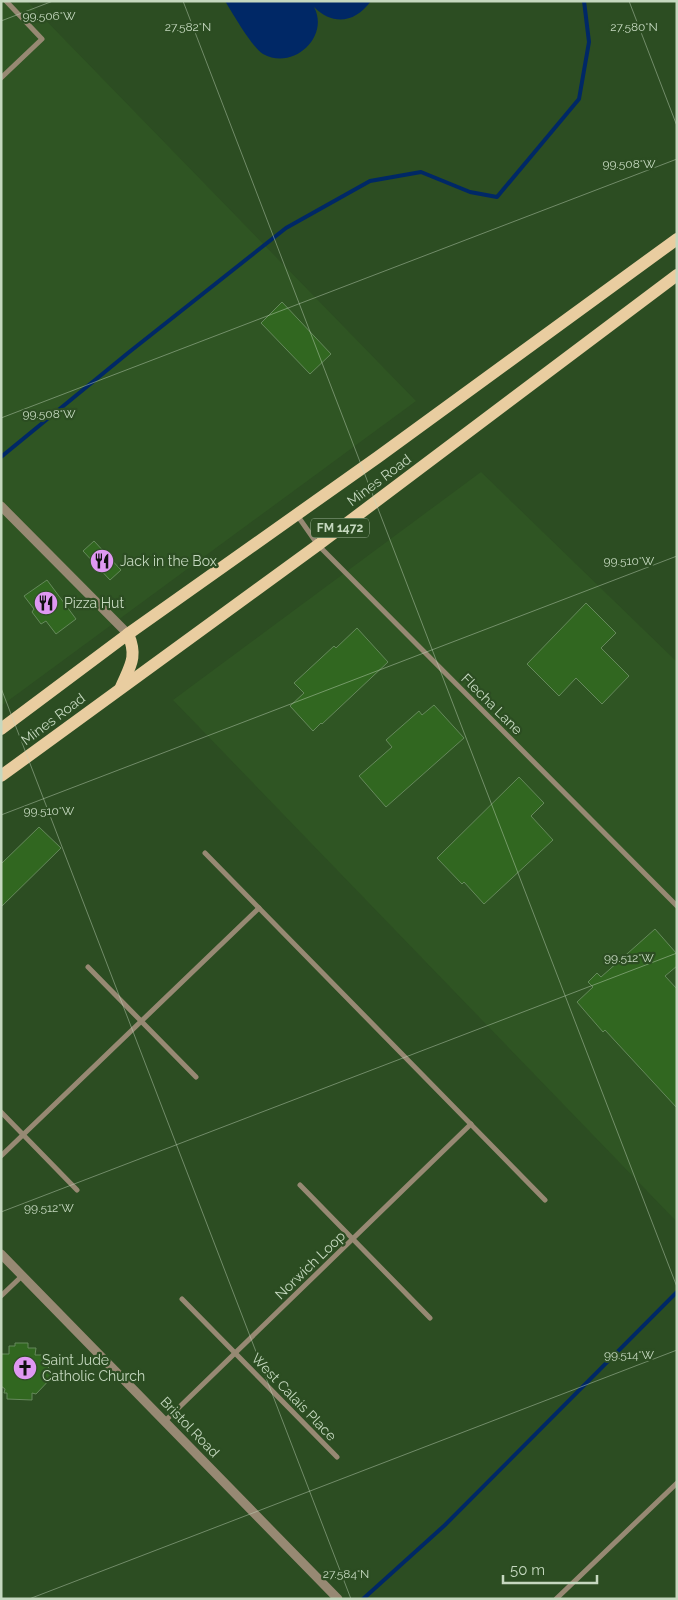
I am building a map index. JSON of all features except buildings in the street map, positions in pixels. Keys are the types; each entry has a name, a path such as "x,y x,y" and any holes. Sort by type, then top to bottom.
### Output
{"main road":[{"name":"Mines Road","path":"1,729 128,634 536,344 677,239"},
{"name":"Mines Road","path":"1,776 318,544 677,275"},
{"path":"121,687 132,663 134,647 128,634"}],"street":[{"path":"1,78 42,39 6,1"},
{"path":"1,506 128,634"},
{"name":"Flecha Lane","path":"297,515 318,544 677,906"},
{"path":"204,853 545,1200"},
{"path":"1,1156 259,908"},
{"path":"88,966 196,1076"},
{"path":"1,1112 77,1190"},
{"name":"Norwich Loop","path":"165,1421 471,1124"},
{"path":"300,1185 430,1318"},
{"name":"Bristol Road","path":"1,1254 338,1599"},
{"path":"1,1296 22,1276"},
{"name":"West Calais Place","path":"182,1299 336,1457"},
{"path":"556,1599 677,1483"}],"shaded area":[{"path":"1,1 27,1 416,401 1,706"},
{"path":"481,472 677,662 677,1222 173,700"}],"water":[{"path":"225,1 371,1 358,14 344,19 329,17 314,7 318,18 313,40 297,55 286,58 274,58 263,54 254,45"}],"waterway":[{"path":"1,457 128,353 286,228 370,181 421,172 470,192 497,197 579,99 589,42 584,1"},
{"path":"363,1599 445,1525 677,1292"}],"place":[{"name":"Jack in the Box","path":"102,561"},
{"name":"Pizza Hut","path":"46,603"},
{"name":"Saint Jude Catholic Church","path":"25,1368"}]}
